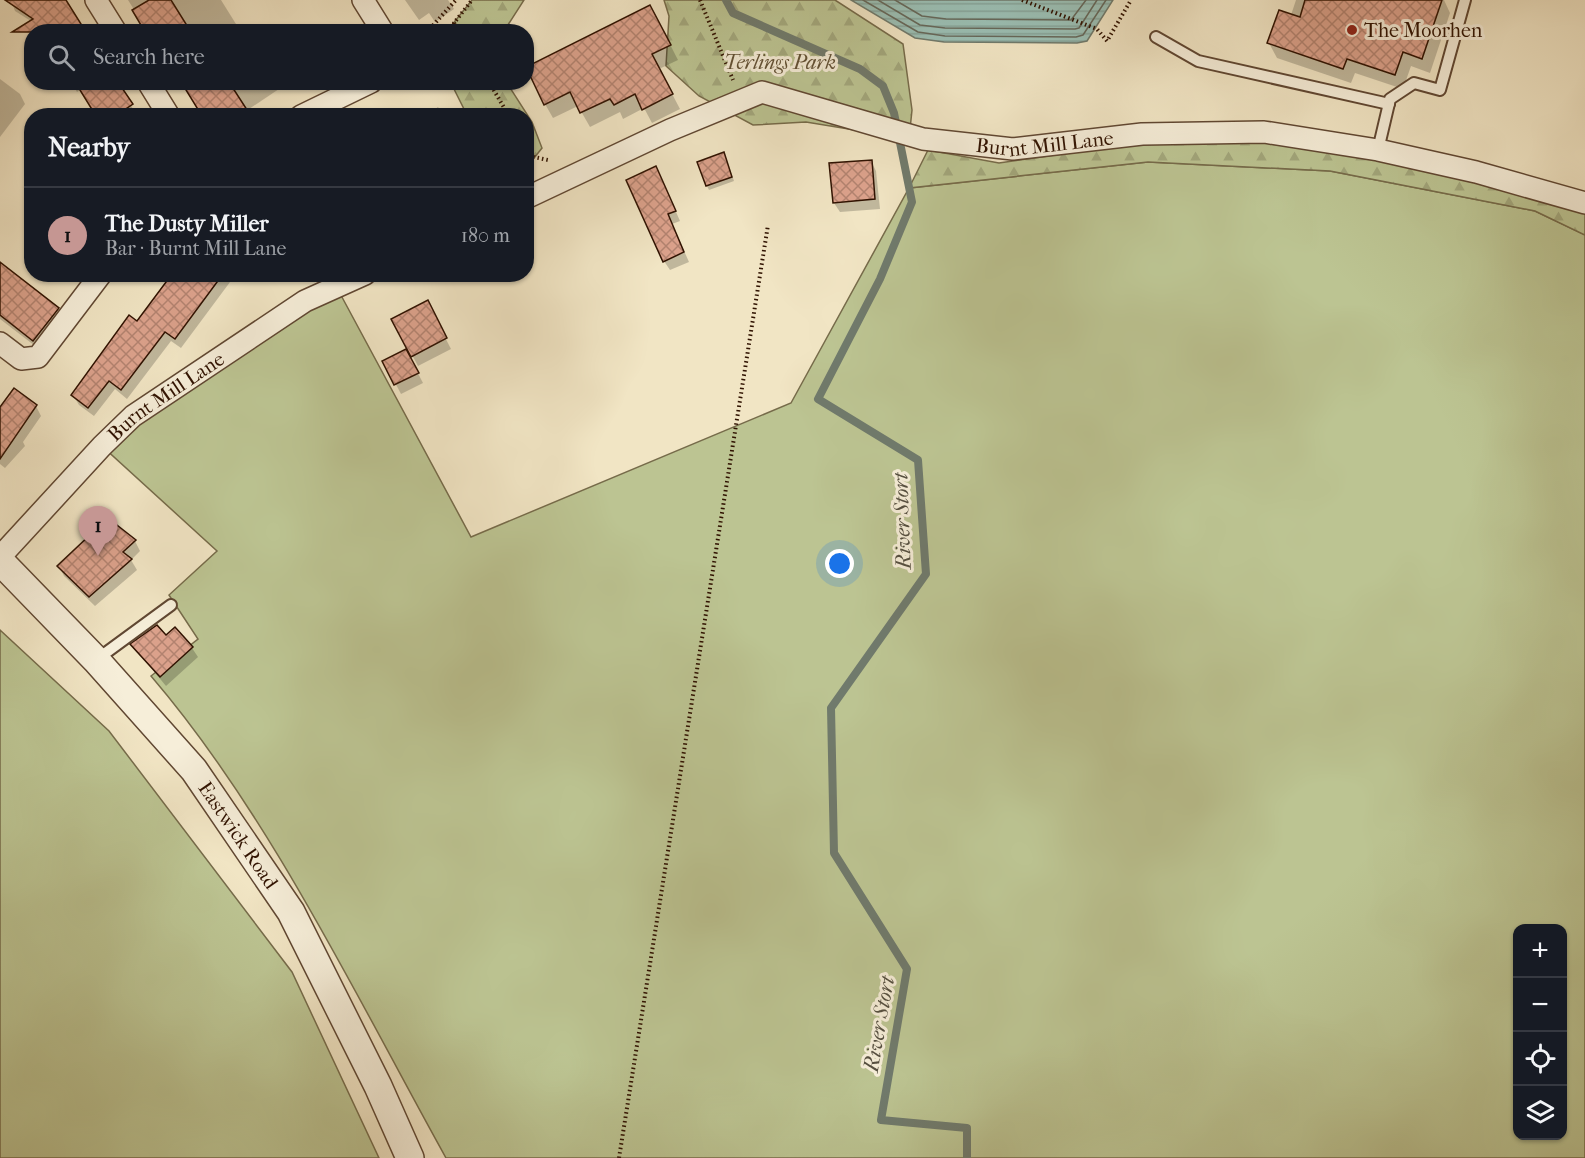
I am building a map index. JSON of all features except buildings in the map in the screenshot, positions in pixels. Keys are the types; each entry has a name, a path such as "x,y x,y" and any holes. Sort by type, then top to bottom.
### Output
{"street":[{"path":"96,0 111,24"},
{"path":"363,0 378,24"},
{"path":"153,90 164,108"},
{"path":"317,108 355,90"},
{"name":"Burnt Mill Lane","path":"534,194 670,130 762,92 923,139 1013,149 1142,134 1264,132 1378,150 1476,172 1585,203"},
{"path":"0,343 21,359 38,357 96,282"},
{"name":"Burnt Mill Lane","path":"0,559 102,446 134,416 305,301 347,282"},
{"name":"Eastwick Road","path":"0,559 96,660 194,770 291,912 378,1086 410,1158"}],"lane":[{"path":"1378,150 1390,99 1414,83 1440,90 1465,0"},
{"path":"1156,37 1198,61 1389,104"},
{"path":"96,660 171,605"}],"path":[{"path":"434,24 456,0"},
{"path":"455,24 472,0"},
{"path":"700,0 741,101"},
{"path":"1022,0 1097,29 1107,41 1131,0"},
{"path":"494,90 504,108"},
{"path":"619,1158 768,225"}],"green space":[{"path":"472,0 524,0 509,24 453,24"},
{"name":"Terlings Park","path":"664,0 835,0 903,44 912,110 909,139 806,122 753,125 699,96 666,66 669,16"},
{"path":"454,90 511,90 523,108 464,108"},
{"path":"534,127 542,148 534,158"},
{"path":"1198,135 1326,149 1508,187 1585,210 1585,235 1535,211 1330,171 1148,162 909,188 928,150 999,163"},
{"path":"1148,162 1330,171 1535,211 1585,235 1585,1158 446,1158 310,909 273,847 235,787 151,676 198,639 169,595 217,551 102,446 336,286 471,537 791,403 909,188"},
{"path":"0,630 109,731 292,972 379,1158 0,1158"}],"water":[{"path":"851,0 1113,0 1087,41 1077,43 944,42 915,38"}],"waterway":[{"name":"River Stort","path":"726,0 733,13 860,69 883,86 894,113 912,202 880,279 818,399 918,460 926,574 831,708 834,853 907,969 881,1120 967,1128 967,1158"}],"place":[{"name":"The Moorhen","path":"1352,30"},
{"name":"The Dusty Miller","path":"98,556"}]}
